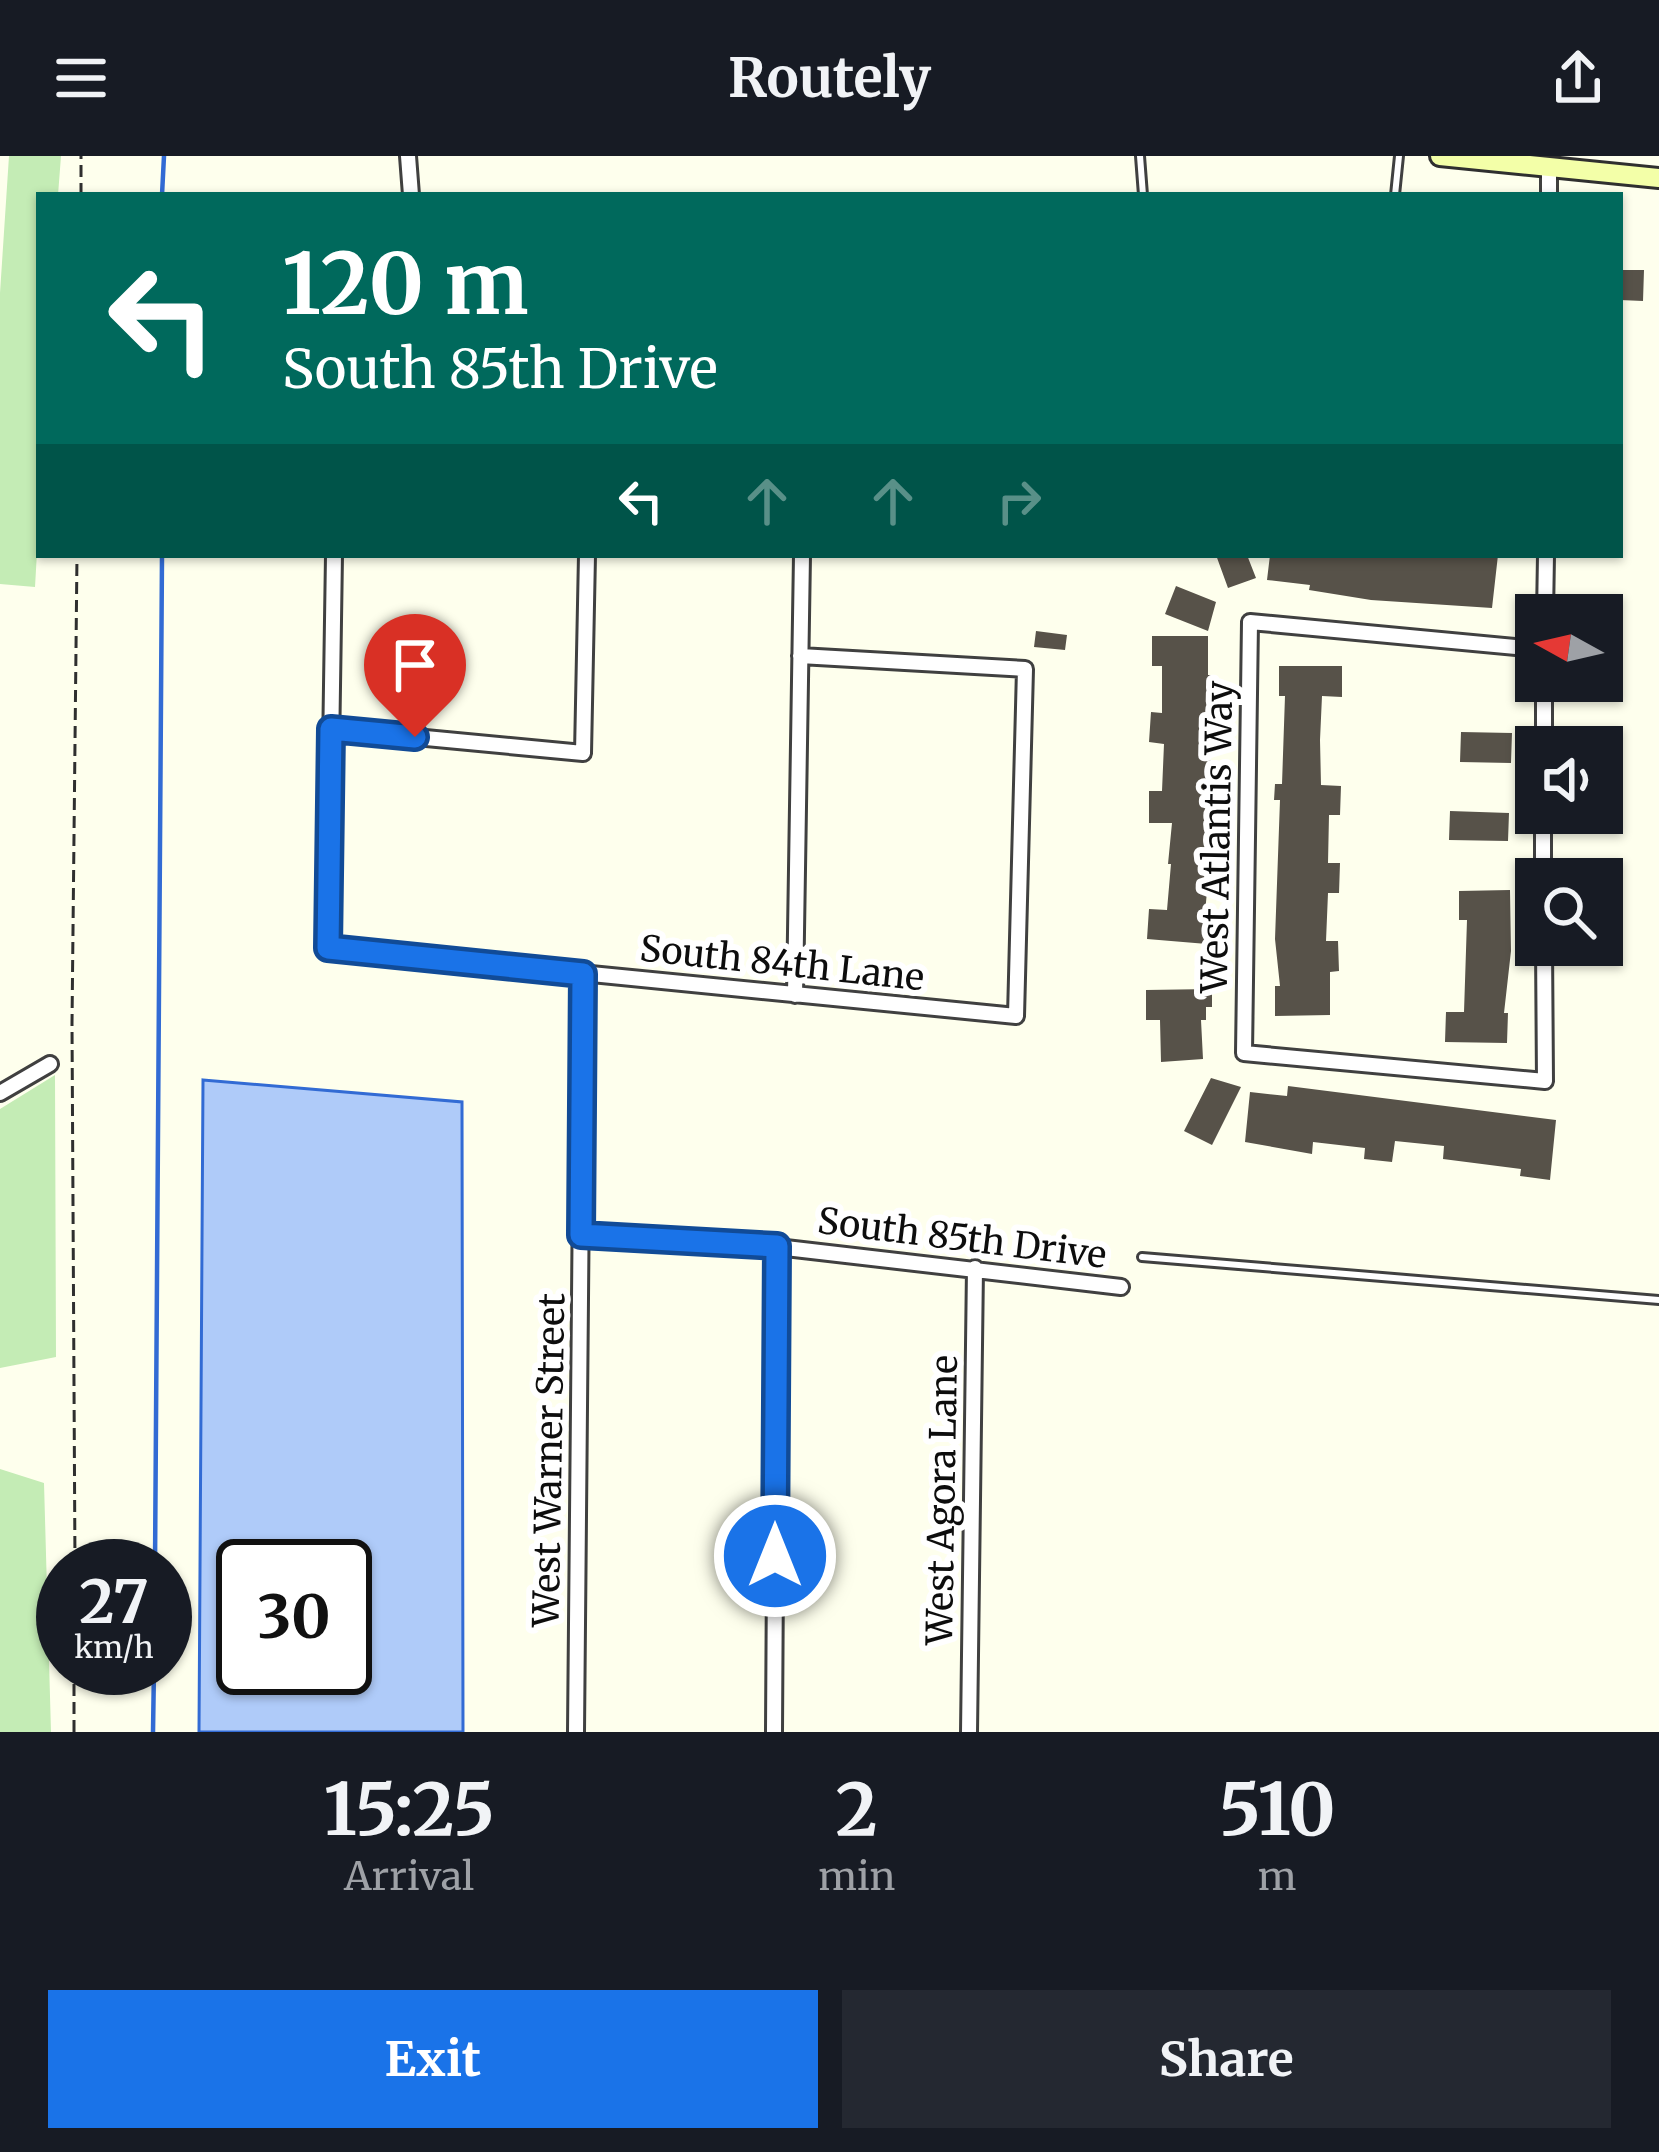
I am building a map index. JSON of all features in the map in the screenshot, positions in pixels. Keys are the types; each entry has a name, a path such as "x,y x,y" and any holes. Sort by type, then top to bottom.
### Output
{"main road":[{"path":"1440,156 1659,178"}],"street":[{"path":"408,156 411,192"},
{"path":"1549,167 1549,192"},
{"path":"334,558 331,729 583,753 587,558"},
{"path":"795,994 802,558"},
{"path":"1545,594 1546,558"},
{"name":"West Atlantis Way","path":"1515,647 1250,622 1244,1053 1545,1081 1544,966"},
{"name":"South 84th Lane","path":"331,729 328,948 1016,1016 1024,669 800,656"},
{"name":"West Warner Street","path":"576,1732 583,974"},
{"path":"0,1093 50,1064"},
{"name":"South 85th Drive","path":"581,1235 777,1246 1121,1287"},
{"path":"774,1732 777,1246"},
{"name":"West Agora Lane","path":"969,1732 975,1268"}],"lane":[{"path":"1140,156 1143,192"},
{"path":"1395,192 1399,156"},
{"path":"1142,1257 1437,1284 1547,1287 1659,1300"}],"path":[{"path":"81,156 81,192"},
{"path":"75,1539 72,1024 77,558"},
{"path":"74,1695 74,1732"}],"green space":[{"path":"9,156 61,156 58,192 36,192 35,587 0,584 0,293"},
{"path":"55,1075 56,1357 0,1368 0,1109"},
{"path":"0,1469 44,1483 46,1539 36,1539 36,1695 50,1695 51,1732 0,1732"}],"water":[{"path":"203,1080 462,1102 463,1732 199,1732"}],"building":[{"path":"1623,270 1644,270 1643,301 1623,300"},
{"path":"1217,558 1248,558 1256,578 1228,588"},
{"path":"1270,558 1498,558 1492,608 1371,600 1267,580"},
{"path":"1176,586 1216,602 1208,631 1165,614"},
{"path":"1036,631 1067,635 1065,650 1034,647"},
{"path":"1152,636 1208,636 1208,675 1213,675 1210,760 1214,760 1205,913 1212,914 1207,944 1147,939 1149,909 1167,910 1172,823 1149,823 1149,791 1162,791 1164,744 1149,742 1151,712 1162,713 1162,666 1152,666"},
{"path":"1279,666 1342,666 1342,697 1322,696 1320,740 1321,785 1341,786 1340,815 1329,815 1328,863 1340,863 1339,893 1328,893 1326,941 1338,941 1339,971 1330,972 1330,1015 1275,1016 1275,986 1280,986 1275,939 1280,800 1274,800 1275,784 1282,784 1285,696 1279,696"},
{"path":"1461,732 1512,733 1511,763 1460,762"},
{"path":"1450,811 1509,813 1508,841 1449,840"},
{"path":"1510,890 1507,1043 1445,1042 1446,1012 1464,1012 1467,920 1459,920 1459,891"},
{"path":"1212,989 1212,1007 1206,1007 1206,1020 1201,1020 1203,1059 1161,1062 1160,1020 1146,1020 1146,990"},
{"path":"1211,1078 1241,1087 1212,1145 1184,1131"},
{"path":"1288,1086 1556,1120 1550,1180 1520,1176 1521,1169 1443,1159 1444,1146 1395,1141 1392,1162 1364,1159 1365,1148 1313,1142 1312,1154 1245,1142 1250,1092 1287,1096"}],"waterway":[{"path":"162,192 164,156"},
{"path":"155,1539 162,558"},
{"path":"153,1732 154,1695"}],"route":[{"path":"415,737 331,729 328,948 583,974 581,1235 777,1246 775,1556"}]}
